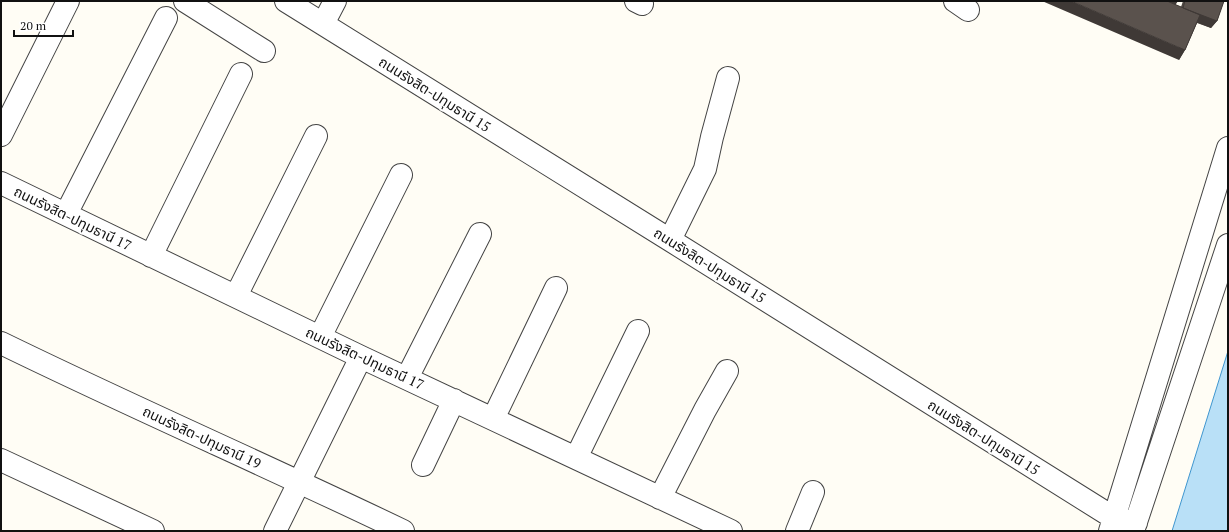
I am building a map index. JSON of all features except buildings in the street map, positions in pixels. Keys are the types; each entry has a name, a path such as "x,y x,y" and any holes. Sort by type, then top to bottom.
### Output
{"street":[{"path":"1,135 68,1"},
{"path":"185,1 264,51"},
{"name":"ถนนรังสิต-ปทุมธานี 15","path":"286,1 670,240 1112,525 1134,527"},
{"path":"323,24 335,1"},
{"path":"66,214 166,18"},
{"path":"151,256 240,74"},
{"path":"670,240 704,169 728,78"},
{"path":"236,296 316,136"},
{"path":"1112,525 1228,148"},
{"path":"320,337 401,176"},
{"name":"ถนนรังสิต-ปทุมธานี 17","path":"1,183 361,357 660,498 719,529"},
{"path":"408,378 480,234"},
{"path":"1134,527 1227,252"},
{"path":"493,419 556,288"},
{"path":"576,458 638,331"},
{"name":"ถนนรังสิต-ปทุมธานี 19","path":"1,343 77,380 403,531"},
{"path":"275,531 361,357"},
{"path":"660,498 727,370"},
{"path":"423,465 454,400"},
{"path":"1,460 153,531"},
{"path":"797,531 812,492"}],"water":[{"path":"1228,351 1228,531 1172,531"}]}
